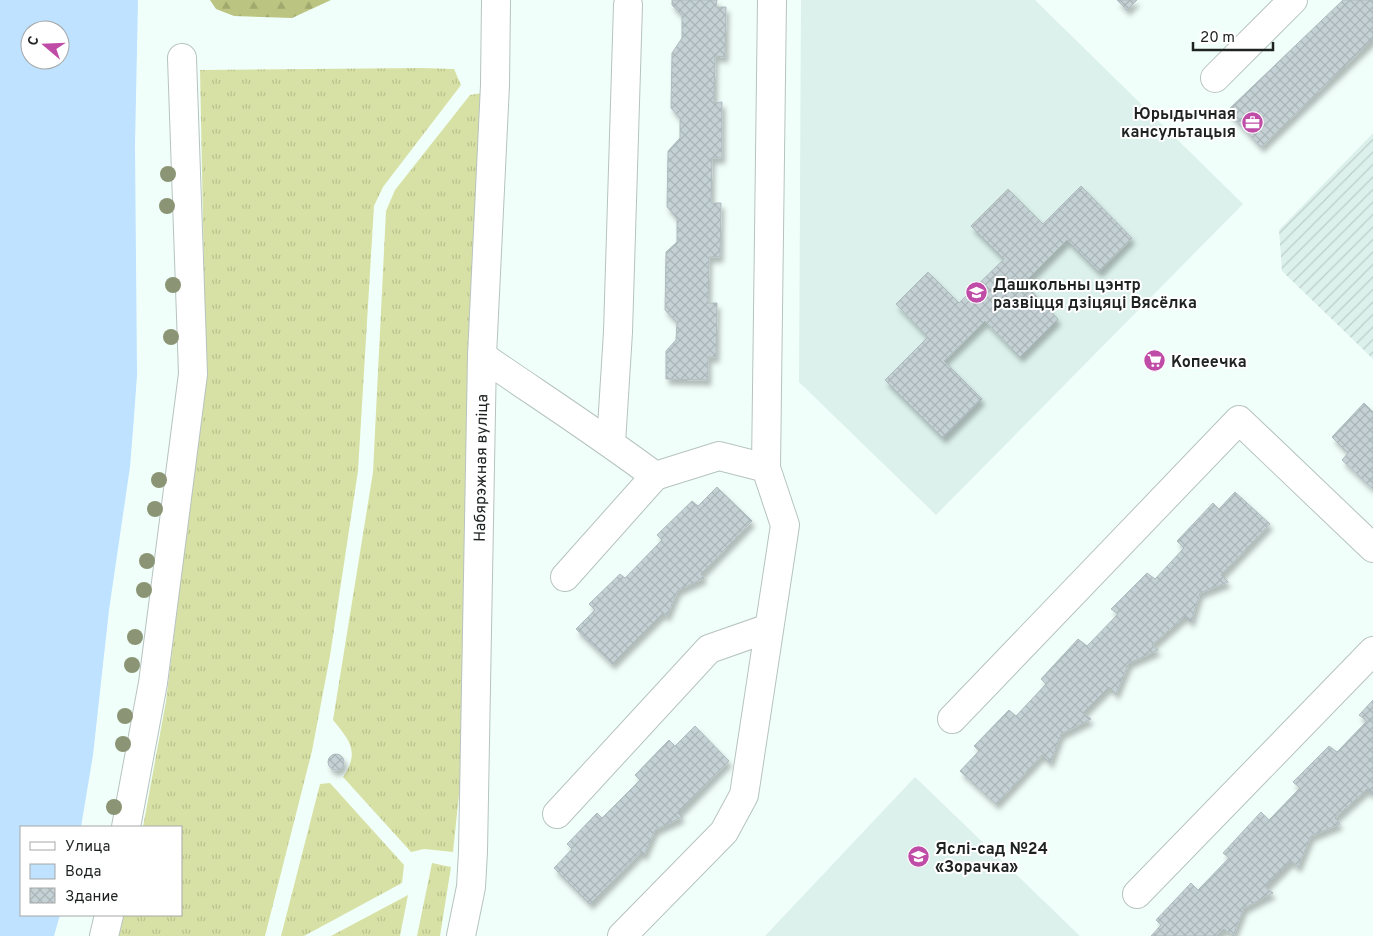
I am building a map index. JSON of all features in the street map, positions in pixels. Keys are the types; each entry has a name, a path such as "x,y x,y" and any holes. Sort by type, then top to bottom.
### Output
{"street":[{"name":"Набярэжная вуліца","path":"461,936 471,887 473,852 482,356 495,85 496,0"},
{"path":"622,936 724,832 744,795 785,525 766,468 772,0"},
{"path":"1215,78 1293,0"},
{"path":"611,443 618,332 628,5"},
{"path":"126,826 153,683 193,374 182,58"},
{"path":"482,356 611,443 655,476"},
{"path":"952,719 1238,420 1373,548"},
{"path":"565,576 655,476 719,456 766,468"},
{"path":"557,814 709,649 770,628"},
{"path":"1137,894 1373,651"},
{"path":"104,936 109,916"}],"shaded area":[{"name":"Дашкольны цэнтр развіцця дзіцяці Вясёлка","path":"801,0 1035,0 1243,204 936,515 799,382"},
{"path":"1373,133 1373,359 1282,271 1279,230"},
{"name":"Яслі-сад №24 «Зорачка»","path":"915,777 1080,936 765,936"}],"green space":[{"path":"210,0 331,0 292,18 234,16 216,9"},
{"path":"454,69 461,85 383,187 374,206 358,471 330,656 312,751 265,936 118,936 123,916 182,916 182,826 143,826 166,701 206,375 200,70"},
{"path":"482,93 464,747 453,852 424,849 411,852 343,777 351,760 351,747 333,720 373,472 386,211 395,190 470,95"},
{"path":"330,783 404,865 402,883 304,936 281,936 320,784"},
{"path":"432,863 451,867 440,936 417,936"},
{"path":"408,895 400,936 331,936"}],"water":[{"path":"0,0 138,0 135,145 137,375 130,467 109,610 93,755 81,826 20,826 20,916 60,916 54,936 0,936"}],"building":[{"path":"672,0 717,0 716,7 726,7 725,57 715,56 714,103 722,102 722,158 712,158 711,203 721,203 720,257 709,257 708,303 717,303 716,357 708,357 708,380 666,379 666,351 676,340 677,322 665,310 666,252 677,242 677,218 667,207 668,151 680,138 680,118 671,108 672,53 682,38 682,15 672,5"},
{"path":"1117,0 1137,0 1127,10"},
{"path":"1343,0 1373,0 1373,39 1261,147 1227,111"},
{"path":"1081,186 1132,238 1099,272 1067,240 1024,283 1058,319 1020,357 985,321 944,361 982,399 943,438 885,380 928,337 896,304 928,272 959,303 1004,259 971,226 1008,189 1043,224"},
{"path":"1364,403 1373,412 1373,489 1342,460 1348,453 1332,437"},
{"path":"717,487 752,521 701,574 704,578 678,590 667,616 663,613 612,664 576,629 595,610 589,604 620,574 625,578 662,540 657,535 692,501 698,506"},
{"path":"1235,492 1270,524 1221,575 1228,582 1200,593 1191,622 1185,616 1152,645 1158,650 1129,663 1116,694 1109,687 1083,713 1091,719 1061,734 1050,763 1042,755 996,804 960,771 979,751 974,746 1009,710 1016,716 1046,684 1041,679 1078,639 1087,646 1118,614 1111,609 1147,573 1155,579 1184,548 1177,541 1213,503 1219,509"},
{"path":"1373,700 1373,795 1367,789 1335,818 1340,824 1311,836 1298,867 1291,861 1265,887 1273,893 1244,908 1233,936 1224,929 1217,936 1151,936 1161,925 1156,920 1191,883 1198,890 1229,858 1223,853 1261,812 1269,820 1300,788 1293,782 1329,746 1337,752 1367,721 1359,715"},
{"path":"695,726 729,761 678,813 682,817 655,830 644,855 641,852 590,904 554,868 572,849 567,844 597,813 602,818 640,780 635,775 669,740 675,746"},
{"path":"336,754 342,756 344,762 342,768 336,770 330,768 328,762 330,756"}],"place":[{"name":"Юрыдычная кансультацыя","path":"1252,122"},
{"name":"Дашкольны цэнтр развіцця дзіцяці Вясёлка","path":"977,293"},
{"name":"Копеечка","path":"1155,361"},
{"name":"Яслі-сад №24 «Зорачка»","path":"919,857"}]}
